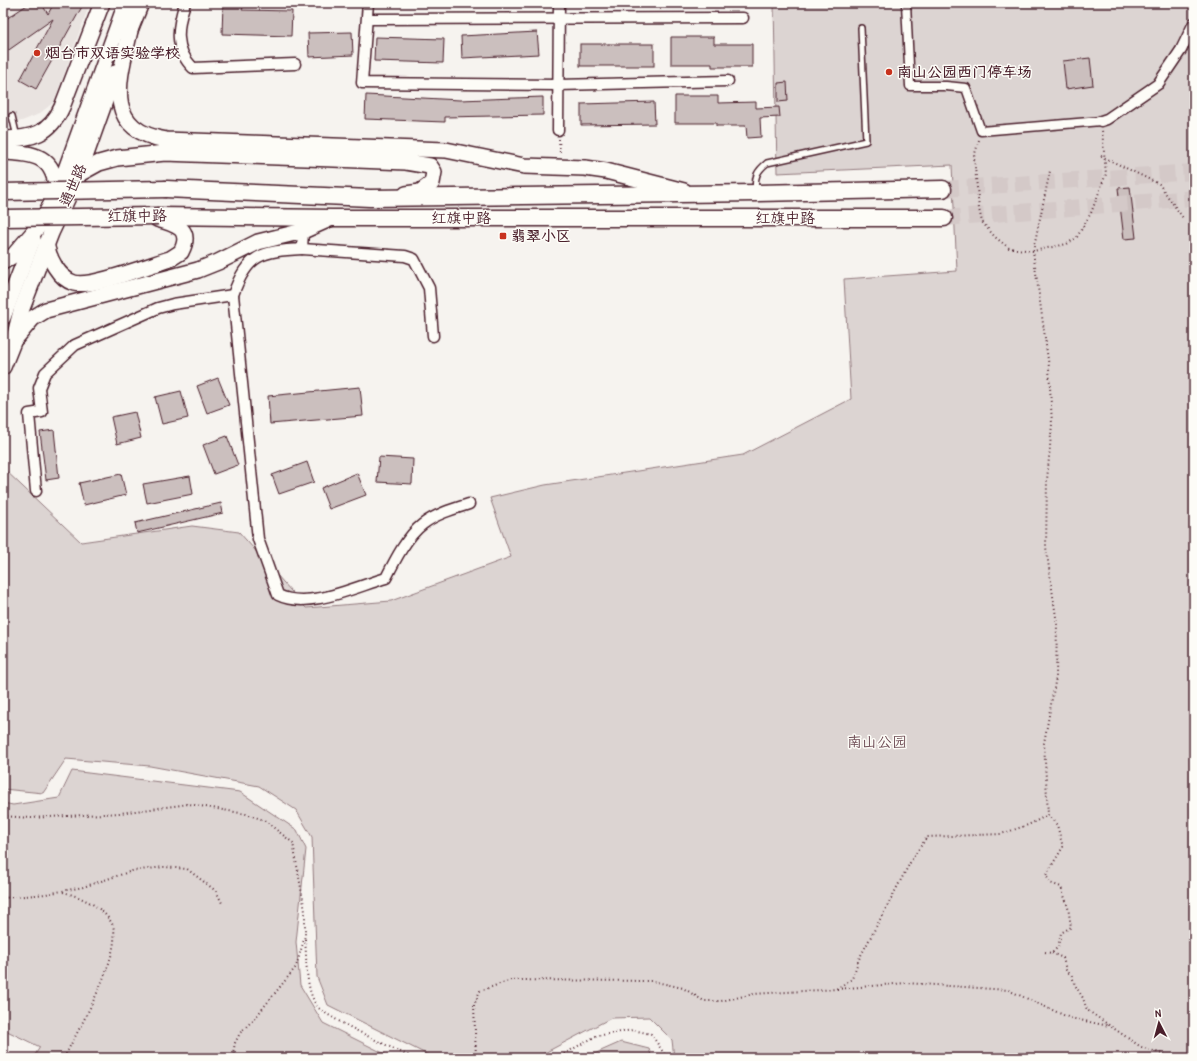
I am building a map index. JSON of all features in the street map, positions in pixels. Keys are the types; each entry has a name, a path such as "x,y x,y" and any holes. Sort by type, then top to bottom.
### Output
{"main road":[{"path":"10,139 45,130 57,118 102,3"},
{"path":"3,317 38,227 57,194 126,3"},
{"name":"通世路","path":"3,367 13,342 21,311 46,244 79,174 131,26 141,3"},
{"path":"131,26 120,81 121,106 126,120 139,131 155,138 166,140 446,150 524,166 585,168 606,171 693,193"},
{"path":"3,152 26,153 40,157 54,173 57,194"},
{"path":"79,174 99,163 116,158 165,153 406,162 430,166 433,170 434,180 420,192 370,198"},
{"name":"红旗中路","path":"3,192 166,188 370,198 943,189"},
{"path":"46,244 50,256 61,274 70,282 78,284 95,282 170,259 181,252 185,239 179,226 151,216"},
{"name":"红旗中路","path":"3,218 151,216 332,218 944,218"},
{"path":"13,342 25,325 46,310 198,270 218,262 258,242 303,231 332,218"},
{"path":"3,262 14,255 38,227"}],"street":[{"path":"185,3 180,19 179,45 185,60 193,68 295,64"},
{"path":"368,3 362,83 558,84 728,81"},
{"path":"558,130 559,3"},
{"path":"906,3 910,86 946,86 966,88 982,131 1101,122 1107,119 1158,84 1181,50 1194,23"},
{"path":"368,19 743,18"},
{"path":"302,249 303,231"},
{"path":"433,336 428,288 414,259 405,256 302,249 276,250 258,256 251,261 240,278 233,295 258,539 278,595 288,600 320,599 386,578 398,553 422,524 447,511 469,504"},
{"path":"36,491 29,414 42,412 39,388 45,373 59,359 75,345 158,308 186,301 233,295"}],"lane":[{"path":"757,193 755,182 758,171 767,163 866,141 860,28"},
{"path":"10,139 12,116"}],"path":[{"path":"982,131 974,157 979,209 982,222 994,237 1010,248 1033,251 1046,250 1067,244 1077,237 1091,213 1106,174 1101,122"},
{"path":"1101,156 1159,184 1183,218"},
{"path":"1050,171 1033,251 1049,367 1052,424 1047,480 1046,547 1057,624 1056,677 1044,743 1048,815 1058,825 1063,847 1046,876 1050,883 1061,887 1068,908 1071,927 1062,933 1058,947 1052,952"},
{"path":"3,816 38,818 120,813 189,804 246,814 264,820 293,843 305,911 305,936 309,991 317,1007 332,1017 412,1058"},
{"path":"836,989 852,979 859,959 912,859 927,837 1001,834 1028,825 1048,815"},
{"path":"3,898 83,887 132,871 164,867 187,869 216,891 222,903"},
{"path":"62,891 82,897 99,910 112,923 114,936 113,953 99,988 64,1058"},
{"path":"235,1058 235,1043 240,1033 255,1018 296,967 305,936"},
{"path":"1045,952 1052,952 1063,958 1066,970 1072,976 1075,985 1084,998 1087,1010 1142,1047 1175,1058"},
{"path":"476,1058 474,1005 480,991 511,980 652,981 683,988 704,1001 721,1001 754,994 906,983 1008,990 1070,1018 1109,1026"},
{"path":"556,1058 596,1036 633,1030 651,1034 667,1058"}],"shaded area":[{"name":"烟台市双语实验学校","path":"3,3 90,3 54,102 39,114 22,121 3,124"}],"green space":[{"name":"南山公园","path":"774,3 1194,3 1194,1058 674,1058 672,1040 649,1017 611,1018 535,1058 434,1058 328,1005 317,977 312,837 296,810 259,786 150,766 66,759 43,793 3,789 3,468 81,542 192,526 239,532 306,608 391,601 511,557 490,498 545,485 743,455 851,399 844,279 957,271 952,165 777,173"},
{"path":"72,771 240,792 297,830 306,849 296,942 300,985 323,1023 393,1058 33,1058 40,1047 3,1029 3,803 13,805 59,798"},
{"path":"621,1042 649,1049 652,1058 585,1058"}],"building":[{"path":"30,3 41,3 48,14 54,3 84,3 36,89 20,80 53,19 3,54 3,21"},
{"path":"223,3 245,3 242,10 292,11 291,36 222,34"},
{"path":"352,32 353,55 309,57 308,33"},
{"path":"537,32 539,54 462,58 461,36"},
{"path":"375,37 444,39 443,63 374,61"},
{"path":"671,37 714,37 714,44 752,44 752,67 712,67 712,64 671,64"},
{"path":"580,44 654,44 654,66 580,66"},
{"path":"1090,58 1093,85 1066,89 1063,61"},
{"path":"787,82 788,101 778,102 778,83"},
{"path":"366,95 460,100 543,97 543,115 445,117 445,122 365,119"},
{"path":"675,96 718,96 718,103 756,102 756,108 779,107 780,117 760,118 761,137 747,138 746,126 716,126 716,123 675,123"},
{"path":"654,102 655,124 581,125 581,104"},
{"path":"1130,187 1136,238 1124,239 1118,188"},
{"path":"218,378 229,405 207,413 197,386"},
{"path":"360,387 363,416 270,424 268,396"},
{"path":"181,391 188,418 162,424 155,397"},
{"path":"135,412 141,438 117,444 111,417"},
{"path":"54,430 59,478 46,480 40,432"},
{"path":"227,436 238,465 214,474 203,445"},
{"path":"379,457 413,459 412,484 377,482"},
{"path":"307,462 314,482 279,494 272,475"},
{"path":"357,473 366,495 329,509 321,488"},
{"path":"121,474 126,495 84,505 79,483"},
{"path":"190,476 193,494 147,503 143,484"},
{"path":"221,503 223,513 137,533 135,523"}],"tunnel":[{"path":"943,189 1194,172"},
{"path":"944,218 1194,198"}],"place":[{"name":"烟台市双语实验学校","path":"37,53"},
{"name":"南山公园西门停车场","path":"889,72"},
{"name":"翡翠小区","path":"503,236"}]}
